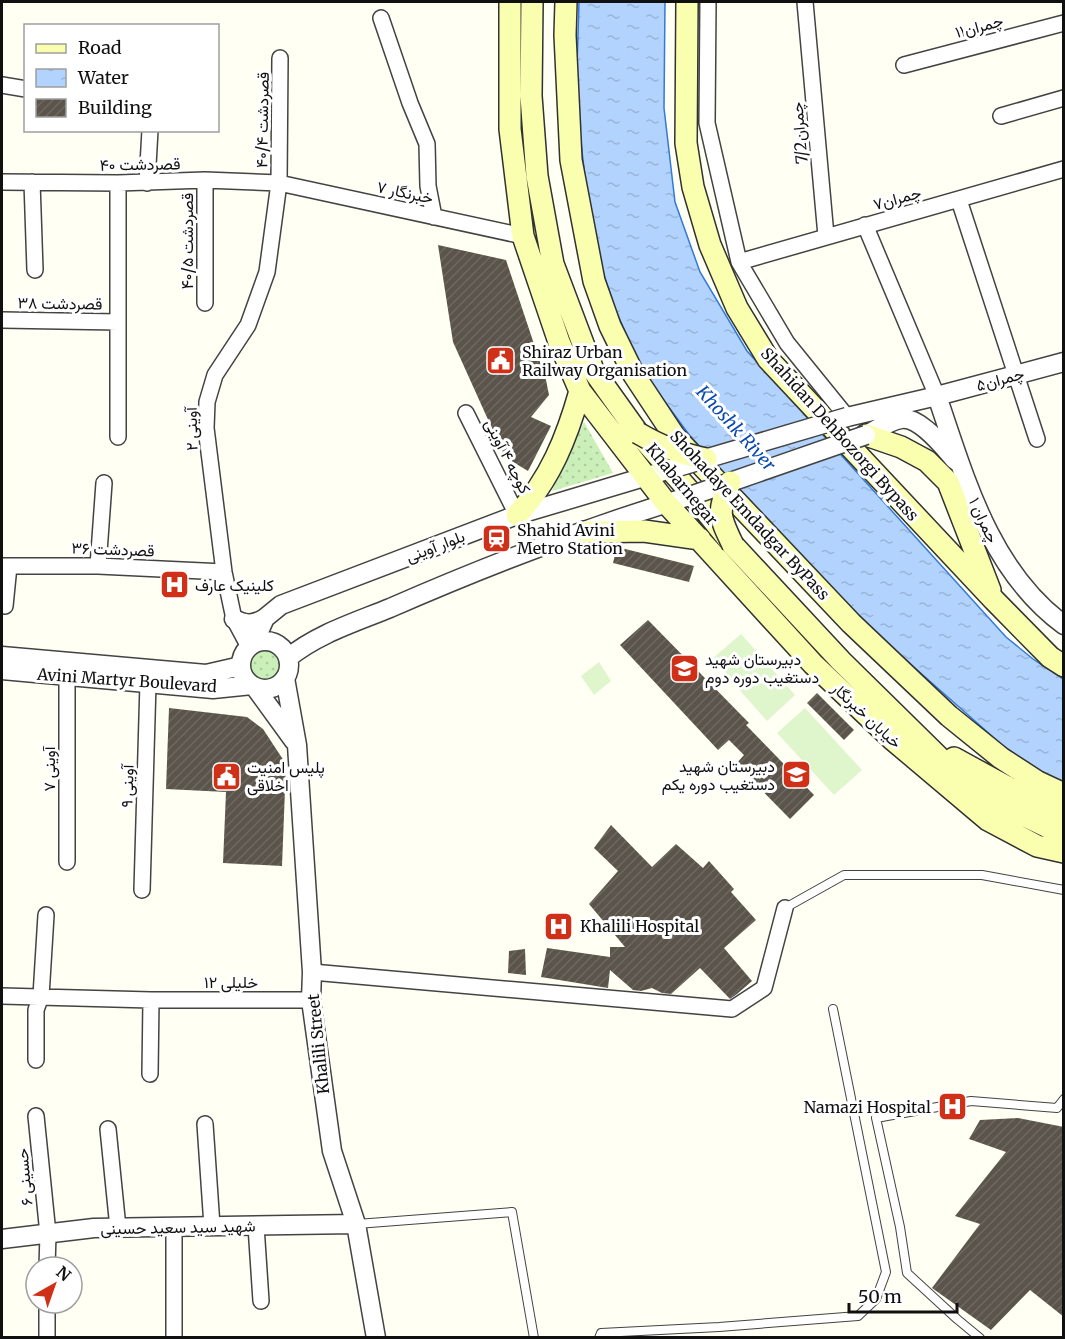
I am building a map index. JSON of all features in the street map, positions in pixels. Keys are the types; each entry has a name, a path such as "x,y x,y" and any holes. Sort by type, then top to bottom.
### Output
{"main road":[{"name":"Khabarnegar","path":"510,2 510,129 523,236 559,342 579,391 666,503 700,539"},
{"name":"Khabarnegar","path":"532,2 531,96 537,176 553,264 593,370 638,433 671,469 733,545 841,661 960,778 998,803 1048,828 1064,832"},
{"name":"Shohadaye Emdadgar ByPass","path":"566,2 565,35 571,160 594,281 610,326 634,375 675,437 851,623 949,716 1001,758 1038,782 1064,794"},
{"name":"Shahidan DehBozorgi Bypass","path":"687,2 686,143 693,187 710,245 737,308 768,359 994,600 1050,657 1064,666"},
{"path":"517,515 531,500 552,466 570,425 579,391"},
{"path":"638,433 674,452 706,459"},
{"path":"866,435 901,447 927,461 948,482 994,600"},
{"path":"730,482 720,506 721,520 733,545"},
{"path":"585,532 644,531 700,539"},
{"name":"خیابان خبرنگار","path":"700,539 813,664 934,776 988,820 1037,846 1064,852"},
{"path":"900,719 960,762 1018,793 1064,812"}],"street":[{"path":"708,2 707,123 739,262 787,343 847,417"},
{"name":"7/2چمران","path":"805,2 826,236"},
{"path":"381,18 410,103 427,144 428,186 434,217"},
{"name":"چمران۱۱","path":"903,65 1064,23"},
{"name":"۴۰/۴ قصردشت","path":"279,183 280,58"},
{"path":"2,86 24,89"},
{"path":"1000,116 1064,98"},
{"path":"147,183 150,132"},
{"name":"چمران۷","path":"739,262 1064,169"},
{"name":"۴۰ قصردشت","path":"2,182 147,183 205,180 279,183"},
{"name":"۴۰/۵ قصردشت","path":"205,180 205,303"},
{"path":"32,182 35,270"},
{"path":"118,183 118,437"},
{"name":"۷ خبرنگار","path":"279,183 523,236"},
{"name":"۲ آوینی","path":"251,645 234,619 224,572 206,428 207,402 215,375 248,325 267,273 279,183"},
{"path":"959,200 1037,439"},
{"path":"865,225 937,396"},
{"name":"۳۸ قصردشت","path":"2,320 118,322"},
{"name":"چمران۵","path":"847,417 1064,362"},
{"name":"چمران ۱","path":"937,396 984,524 1002,559 1020,584 1051,616 1064,625"},
{"name":"کوچه ۴ آوینی","path":"466,413 517,515"},
{"name":"بلوار آوینی","path":"265,618 281,605 517,515 847,417"},
{"path":"288,658 313,641 417,596 585,532 866,435 902,418 914,422 938,441 961,466"},
{"path":"98,566 104,483"},
{"path":"5,566 5,606"},
{"name":"۳۶ قصردشت","path":"5,566 98,566 224,572"},
{"path":"234,619 252,623 265,618"},
{"path":"265,618 251,645 242,656 241,666 244,677 297,745"},
{"path":"251,645 265,640 271,641 282,647 288,658 288,672 285,678 271,688 253,686"},
{"name":"Avini Martyr Boulevard","path":"2,656 206,674 241,666"},
{"name":"Avini Martyr Boulevard","path":"2,670 213,689 253,686"},
{"name":"۷ آوینی","path":"67,676 67,862"},
{"name":"Khalili Street","path":"285,678 297,745 312,972 311,1000 320,1071 332,1151 356,1224 376,1338"},
{"name":"۹ آوینی","path":"142,890 148,683"},
{"path":"312,972 732,1009 764,988 785,908"},
{"path":"36,1060 36,1010 41,996 46,915"},
{"name":"۱۲ خلیلی","path":"2,996 151,1000 311,1000"},
{"path":"150,1074 151,1000"},
{"name":"۶ حسینی","path":"36,1116 48,1234 47,1255"},
{"path":"205,1124 212,1226"},
{"path":"108,1129 118,1228"},
{"name":"شهید سید سعید حسینی","path":"2,1239 94,1228 356,1224"},
{"path":"256,1226 261,1301"},
{"path":"174,1227 174,1338"},
{"path":"47,1315 47,1338"}],"lane":[{"path":"785,908 844,875 982,875 1064,890"},
{"path":"599,1338 601,1333 719,1327 858,1316 876,1299 886,1272 833,1009"},
{"path":"980,1338 907,1273 900,1227 876,1118 971,1101 1057,1108 1064,1099"},
{"path":"356,1224 512,1212 534,1338"}],"green space":[{"path":"584,422 613,473 552,491"},
{"path":"741,634 795,695 767,721 712,659"},
{"path":"265,646 278,651 283,664 278,677 265,682 252,677 247,664 252,651"},
{"path":"599,662 611,681 594,695 581,676"},
{"path":"805,708 862,770 834,795 777,733"}],"water":[{"name":"Khoshk River","path":"579,2 665,2 664,108 675,202 700,272 747,351 1006,637 1063,679 1063,788 1001,744 857,617 690,436 643,372 616,311 592,239 576,98"}],"building":[{"name":"Shiraz Urban Railway Organisation","path":"438,245 506,260 549,395 531,417 551,426 528,471 504,459 453,342"},
{"path":"617,547 694,566 689,582 613,563"},
{"path":"648,620 749,723 746,725 814,795 790,819 736,764 744,755 729,740 718,750 620,645"},
{"path":"817,693 854,730 844,740 807,703"},
{"name":"پلیس امنیت اخلاقی","path":"169,708 247,717 263,729 286,764 282,866 223,863 226,792 166,789"},
{"path":"611,825 652,867 676,844 703,868 709,861 734,889 731,892 756,920 724,948 752,981 730,999 700,968 671,994 652,988 641,991 633,990 610,970 608,988 541,977 547,948 610,957 610,947 625,947 589,904 618,871 594,848"},
{"path":"525,949 526,975 508,973 509,951"},
{"path":"1018,1118 1064,1127 1064,1317 1030,1290 991,1330 932,1288 980,1224 955,1216 1006,1152 969,1139 980,1120"}],"place":[{"name":"Shiraz Urban Railway Organisation","path":"501,361"},
{"name":"Shahid Avini Metro Station","path":"496,539"},
{"name":"کلینیک عارف","path":"174,585"},
{"name":"دبیرستان شهید دستغیب دوره دوم","path":"684,668"},
{"name":"دبیرستان شهید دستغیب دوره یکم","path":"796,775"},
{"name":"پلیس امنیت اخلاقی","path":"226,776"},
{"name":"Khalili Hospital","path":"559,926"},
{"name":"Namazi Hospital","path":"952,1107"}]}
